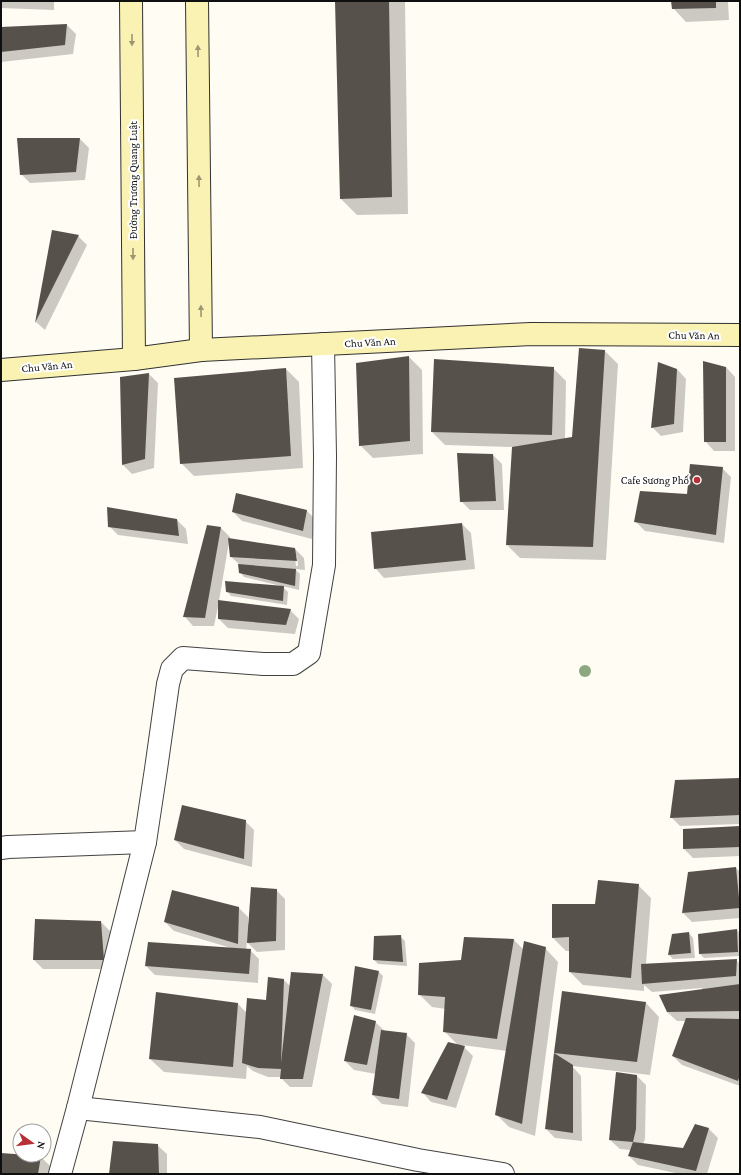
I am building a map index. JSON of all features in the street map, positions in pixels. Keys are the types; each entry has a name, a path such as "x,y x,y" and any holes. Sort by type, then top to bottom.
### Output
{"street":[{"name":"Đường Trương Quang Luật","path":"131,1 134,359"},
{"path":"197,1 201,350"},
{"name":"Chu Văn An","path":"1,370 134,359 201,350 531,334 740,336"},
{"path":"60,1174 145,842 168,684 172,669 183,658 263,664 293,664 309,653 324,565 325,456 322,344"},
{"path":"1,848 145,842"},
{"path":"78,1108 260,1127 418,1160 503,1174"}],"building":[{"path":"335,1 389,1 392,197 340,199"},
{"path":"671,1 716,1 716,8 672,9"},
{"path":"67,24 65,45 1,52 1,27"},
{"path":"17,138 80,138 76,172 20,175"},
{"path":"52,230 79,235 35,323"},
{"path":"579,348 605,350 593,547 506,545 512,447 572,437"},
{"path":"409,356 410,441 359,446 356,363"},
{"path":"434,359 554,367 552,435 431,432"},
{"path":"703,361 726,367 726,442 704,442"},
{"path":"658,362 677,369 674,424 651,428"},
{"path":"286,368 291,456 180,464 174,378"},
{"path":"149,373 145,459 122,465 120,377"},
{"path":"457,453 493,454 496,501 460,502"},
{"path":"690,464 723,467 716,535 634,522 640,491 687,494"},
{"path":"236,493 307,510 303,531 232,512"},
{"path":"107,507 177,519 179,536 108,527"},
{"path":"462,523 466,560 374,569 371,532"},
{"path":"207,525 221,527 205,618 183,617"},
{"path":"228,538 295,548 297,561 230,557"},
{"path":"238,564 296,569 295,586 239,573"},
{"path":"225,581 284,586 283,601 226,592"},
{"path":"218,600 291,609 286,625 218,619"},
{"path":"740,778 740,815 670,818 675,780"},
{"path":"182,805 246,820 244,859 174,840"},
{"path":"740,826 740,847 683,849 683,829"},
{"path":"736,867 740,908 682,913 688,872"},
{"path":"598,880 639,884 631,978 569,972 569,937 552,938 552,904 595,904"},
{"path":"251,887 277,889 276,941 247,943"},
{"path":"172,890 239,907 238,944 164,922"},
{"path":"35,919 101,921 104,960 33,960"},
{"path":"737,929 738,952 699,954 698,934"},
{"path":"689,932 691,953 668,955 672,934"},
{"path":"401,935 403,962 373,960 374,936"},
{"path":"464,937 514,939 497,1039 443,1032 445,997 418,995 419,963 461,960"},
{"path":"524,941 546,947 522,1124 495,1115"},
{"path":"148,942 251,949 249,974 145,966"},
{"path":"737,959 736,976 642,984 641,964"},
{"path":"355,966 379,971 371,1010 350,1006"},
{"path":"291,972 323,974 303,1079 280,1079 281,1069 258,1068 242,1063 247,998 266,1000 268,977 284,979 281,1063"},
{"path":"740,984 740,1011 667,1012 659,995"},
{"path":"562,991 646,1002 637,1062 554,1053"},
{"path":"156,992 238,1003 233,1067 149,1059"},
{"path":"354,1015 376,1021 367,1065 344,1061"},
{"path":"686,1018 740,1019 740,1075 738,1081 672,1056"},
{"path":"381,1030 407,1033 399,1099 372,1095"},
{"path":"448,1042 465,1046 447,1100 421,1093"},
{"path":"554,1053 573,1065 573,1133 545,1129"},
{"path":"616,1072 637,1075 636,1129 633,1142 609,1140"},
{"path":"695,1124 709,1128 696,1171 628,1156 633,1142 683,1148"},
{"path":"113,1141 158,1144 159,1174 109,1174"},
{"path":"1,1153 12,1154 12,1163 40,1163 38,1174 1,1174"}],"place":[{"name":"Cafe Sương Phố","path":"697,480"}]}
